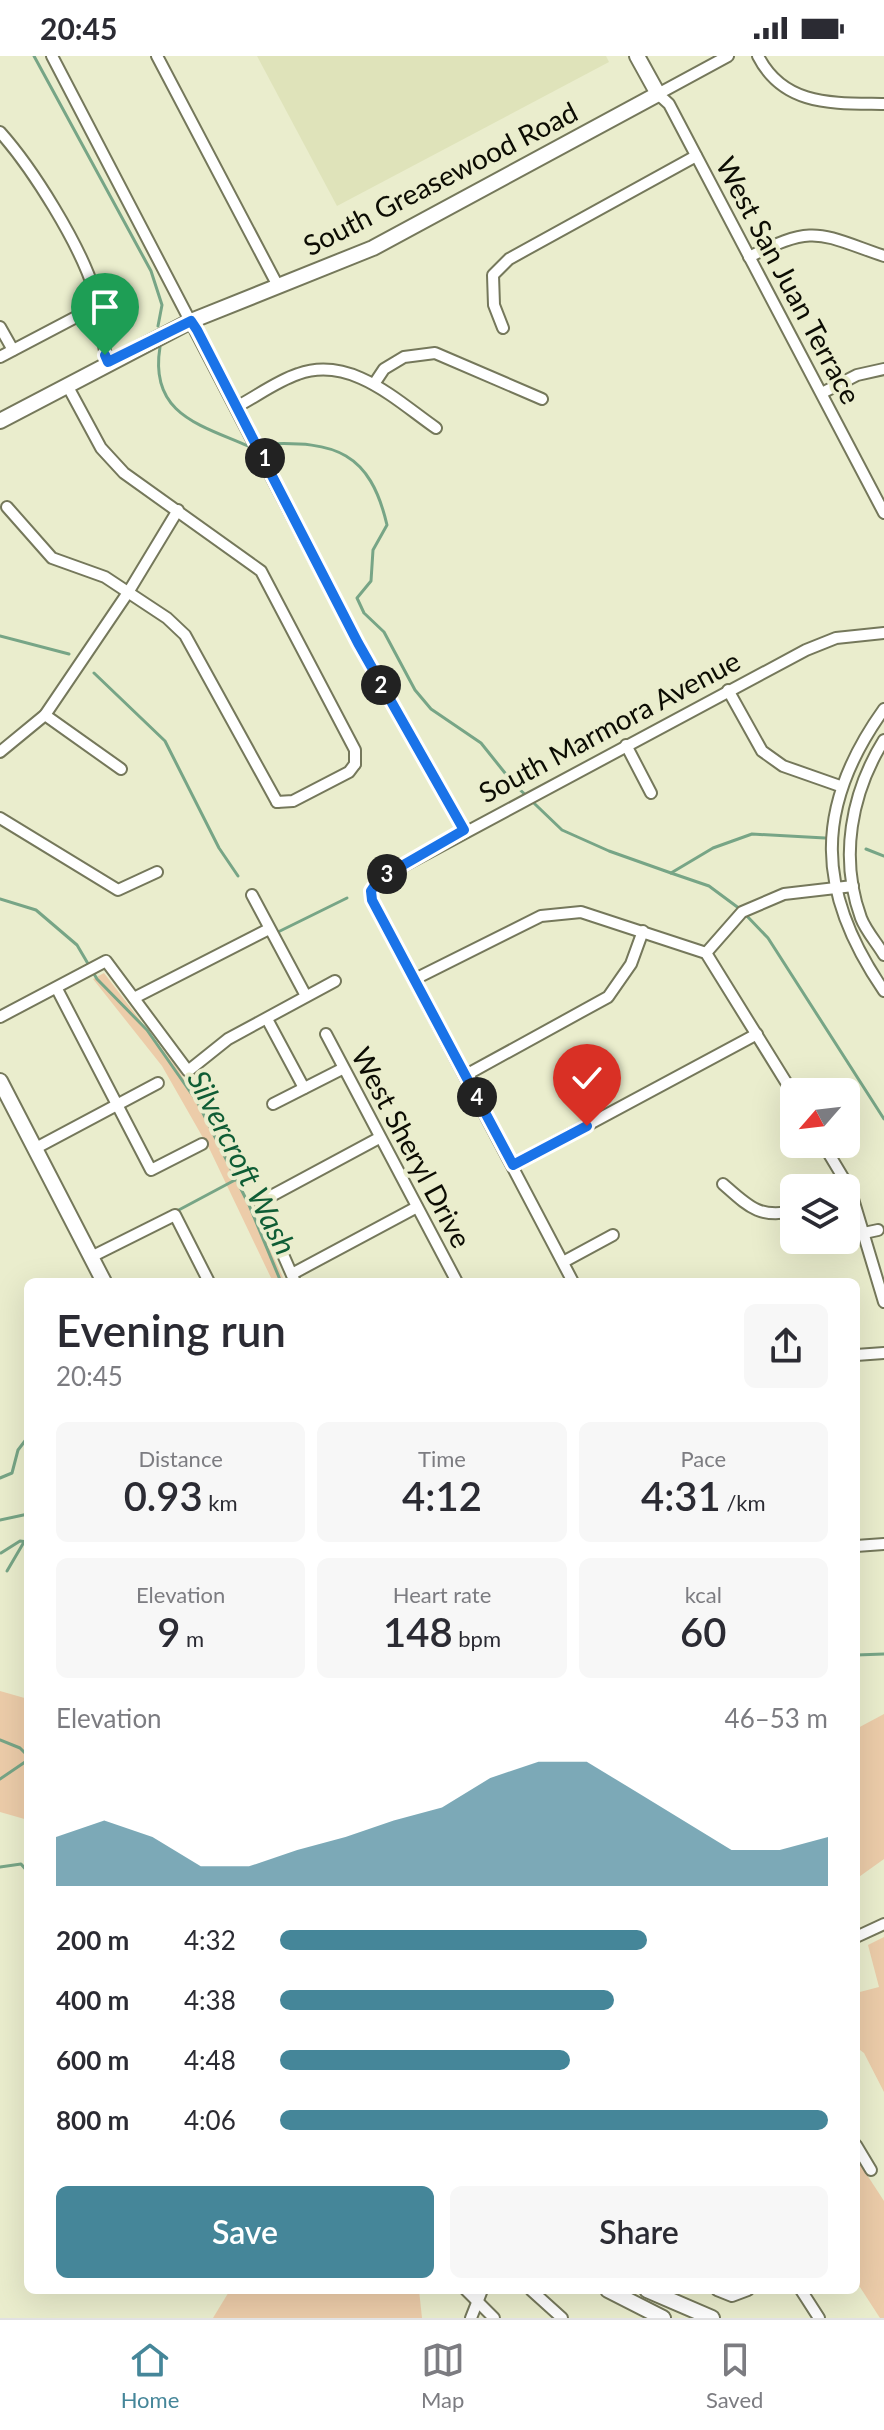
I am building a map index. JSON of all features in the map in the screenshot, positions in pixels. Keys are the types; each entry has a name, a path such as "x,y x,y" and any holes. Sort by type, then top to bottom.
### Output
{"street":[{"path":"52,56 238,406 358,643 464,830"},
{"path":"157,56 278,286"},
{"path":"637,56 658,94"},
{"name":"South Greasewood Road","path":"0,421 191,321 373,248 728,56"},
{"path":"758,56 770,76 803,98 884,104"},
{"name":"West San Juan Terrace","path":"658,94 669,104 884,513"},
{"path":"0,132 35,177 87,272 108,362"},
{"name":"West San Juan Terrace","path":"503,328 494,305 493,275 509,259 696,156"},
{"path":"749,257 801,234 821,234 884,256"},
{"path":"0,357 97,306"},
{"path":"0,327 13,350"},
{"path":"374,384 384,369 404,357 435,353 542,399"},
{"path":"822,393 857,375 884,369"},
{"path":"238,406 309,372 341,371 374,384 436,428"},
{"path":"7,507 52,558 86,568 129,591 185,635 276,806 293,801 359,765 355,750 261,571 124,473 101,448 67,385"},
{"path":"3,744 45,715 129,591 178,510"},
{"name":"South Marmora Avenue","path":"415,979 366,889 464,830 728,690 836,638 884,633"},
{"path":"728,690 762,751 783,766 840,786"},
{"path":"884,709 852,760 840,786 833,832 834,886 854,945 884,991"},
{"path":"45,715 121,769"},
{"path":"884,740 866,773 854,806 850,834 853,886 862,920 884,955"},
{"path":"626,745 651,793"},
{"path":"0,818 118,892 157,872"},
{"path":"706,953 738,914 784,894 853,886"},
{"path":"252,895 306,996"},
{"path":"571,1278 415,979 541,916 581,912 706,953 784,1078"},
{"path":"134,998 269,929"},
{"path":"466,1075 608,997 631,964 643,931"},
{"path":"0,1017 106,961 188,1071 228,1039 335,981"},
{"path":"57,989 151,1170 202,1144"},
{"path":"267,1019 304,1088"},
{"name":"West Sheryl Drive","path":"326,1034 452,1278"},
{"path":"513,1165 757,1034"},
{"path":"273,1104 342,1069"},
{"path":"0,1081 102,1278"},
{"path":"36,1148 158,1083"},
{"path":"379,1138 260,1202 294,1278 417,1207"},
{"path":"723,1184 752,1211 780,1214"},
{"path":"91,1257 175,1215 207,1278"},
{"path":"860,1222 884,1302"},
{"path":"864,1233 878,1230"},
{"path":"565,1261 613,1235"},
{"path":"860,1355 884,1353"},
{"path":"860,1546 884,1544"},
{"path":"860,1935 884,1924"},
{"path":"860,2152 871,2170"},
{"path":"469,2294 494,2318"},
{"path":"471,2318 481,2294"},
{"path":"535,2294 562,2318"},
{"path":"616,2294 663,2318"},
{"path":"656,2294 712,2318"},
{"path":"804,2294 819,2318"}],"shaded area":[{"path":"257,56 606,56 609,62 337,206"},
{"path":"104,973 179,1071 219,1139 283,1278 271,1278 210,1150 162,1066 93,979"},
{"path":"0,1691 24,1698 24,1819 0,1812"},
{"path":"884,1714 884,1859 860,1876 860,1727"},
{"path":"884,1937 884,2092 860,2050 860,1992 879,1987 868,1945"},
{"path":"860,2164 884,2201 884,2318 880,2318 860,2287"},
{"path":"228,2294 419,2294 422,2318 213,2318"}],"waterway":[{"path":"34,56 151,271 162,305 158,326"},
{"path":"160,347 162,388 170,402 196,423 248,446"},
{"path":"266,444 312,445 330,449 359,466 371,481 387,525 373,550 371,581 357,598 364,613 384,632 415,690 431,709 481,743 513,783 562,830 671,873 713,848 752,834 825,838"},
{"path":"0,636 69,654"},
{"path":"94,673 165,741 219,848 238,876"},
{"path":"866,849 884,856"},
{"path":"671,873 709,886 740,909"},
{"path":"278,932 347,898"},
{"name":"Silvercroft Wash","path":"0,899 36,910 77,945 97,979 147,1030 198,1103 249,1205 279,1278"},
{"path":"745,914 768,938 884,1119"},
{"path":"175,1212 235,1180"},
{"path":"0,1478 12,1473 18,1450 24,1442"},
{"path":"0,1520 24,1515"},
{"path":"1,1553 24,1542"},
{"path":"7,1571 24,1542"},
{"name":"Silvercroft Wash","path":"860,1655 884,1654"},
{"path":"0,1740 24,1752"},
{"path":"0,1779 24,1763"},
{"path":"0,1867 21,1864 24,1867"}],"route":[{"path":"105,355 108,362 191,321 197,330 358,643 464,830 379,879 371,891 372,900 513,1165 587,1126"}]}
